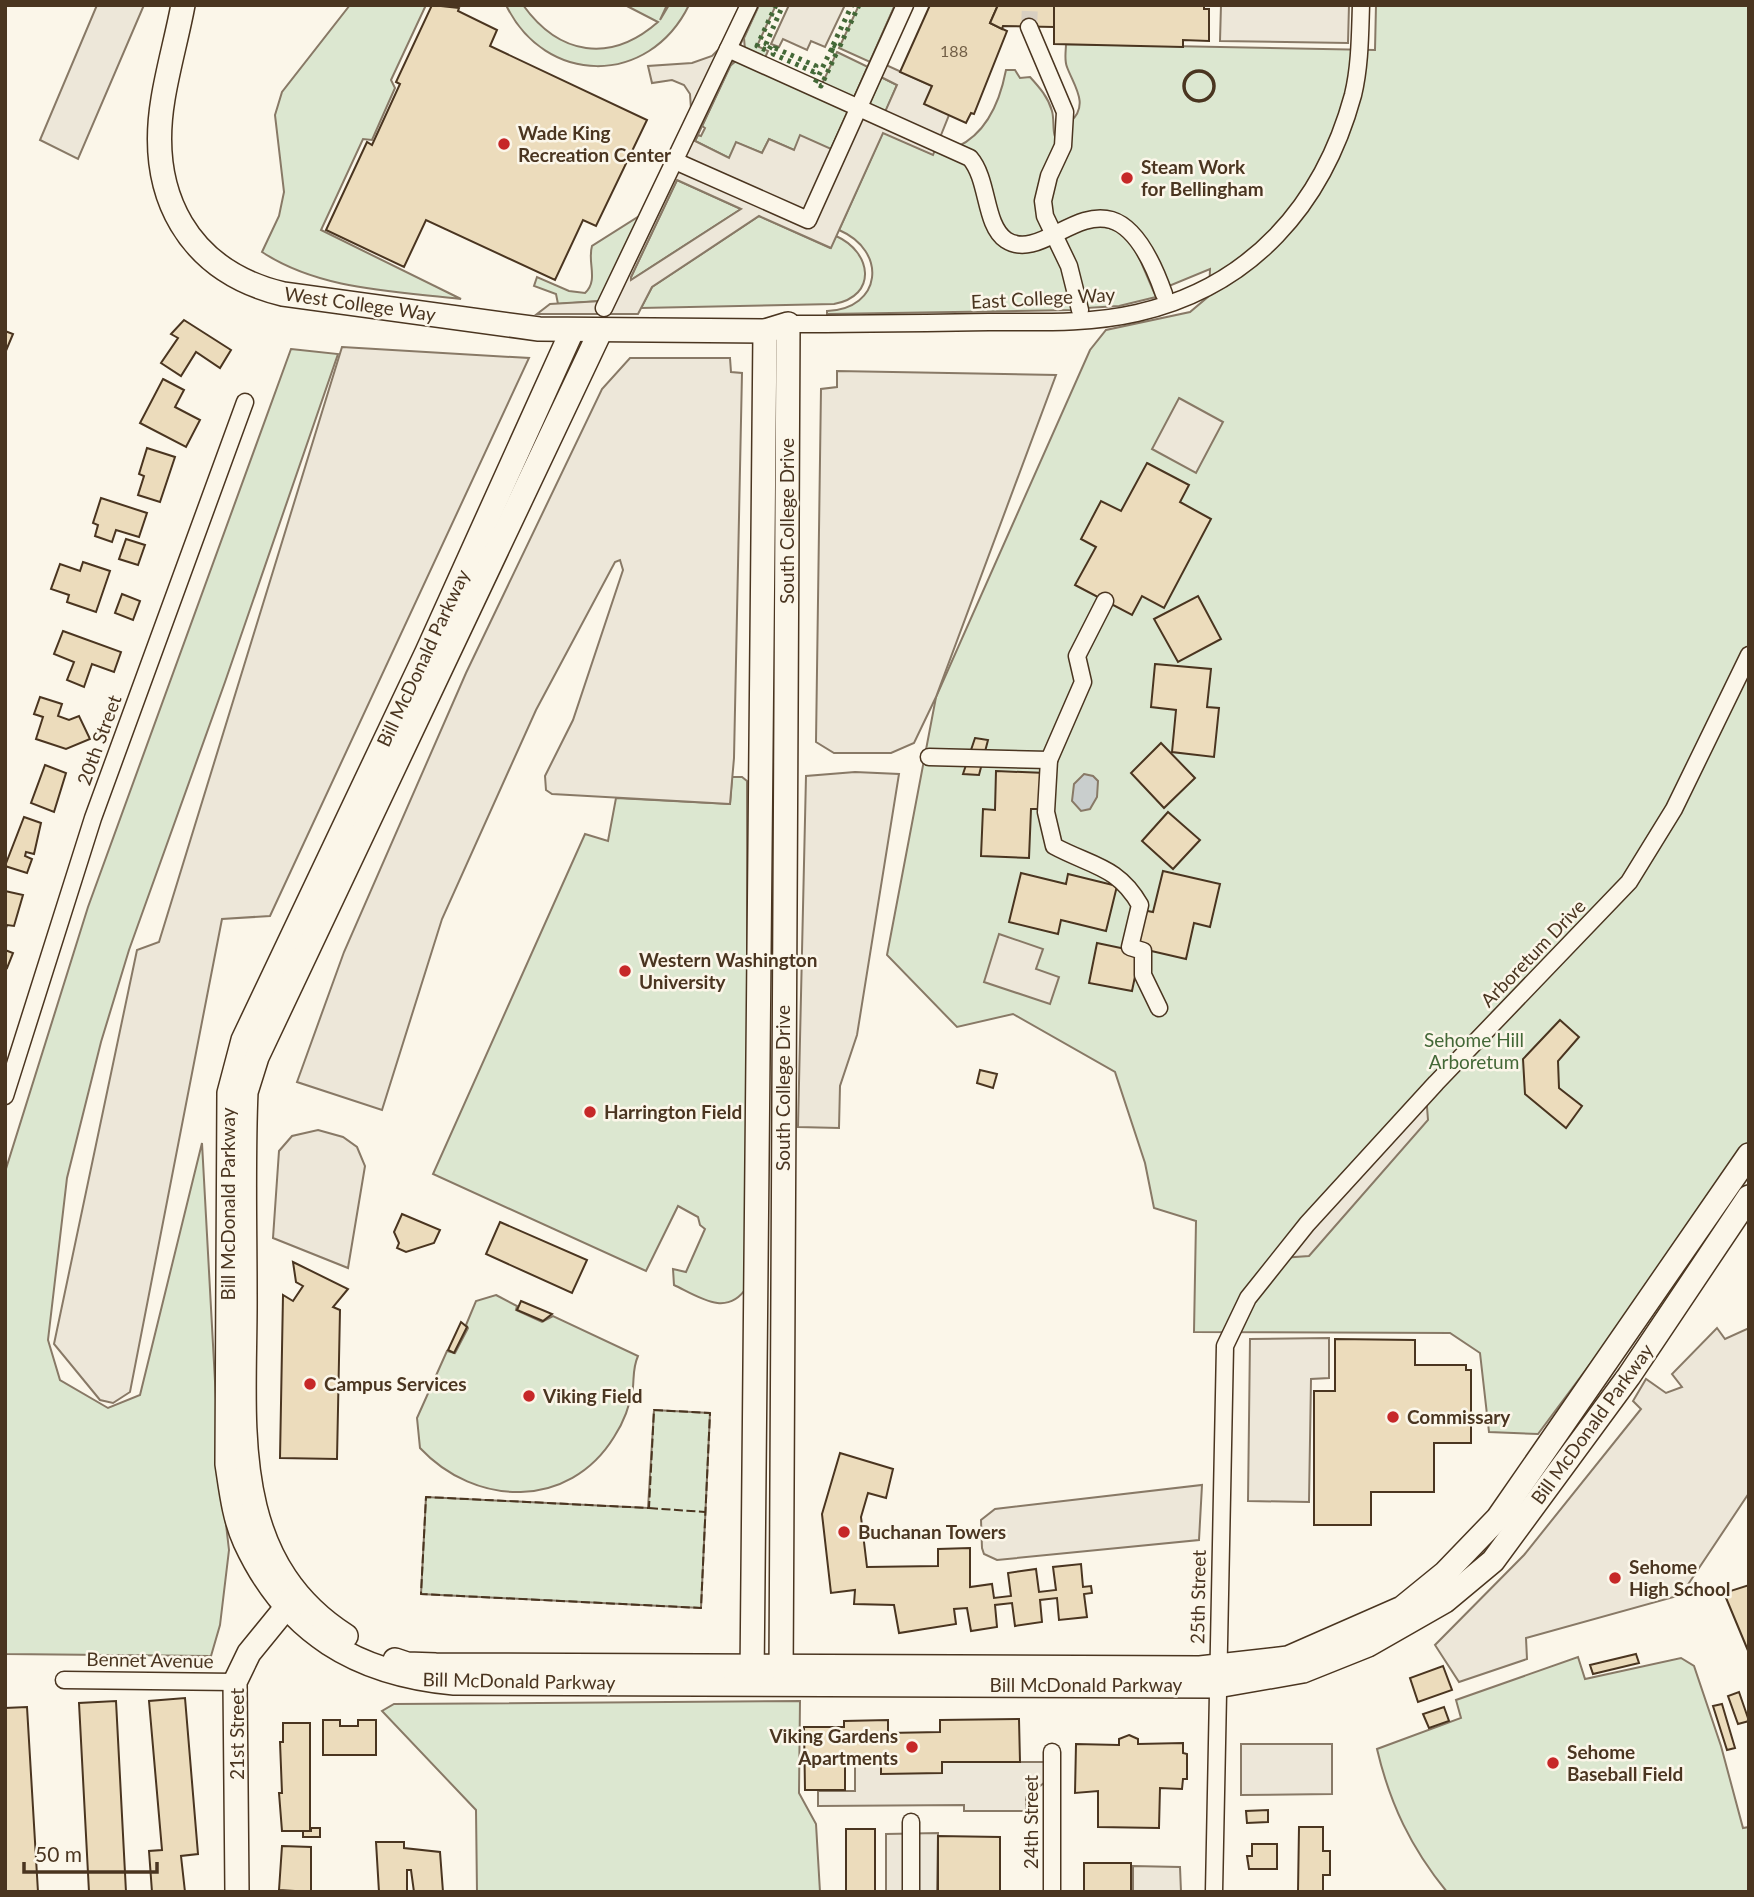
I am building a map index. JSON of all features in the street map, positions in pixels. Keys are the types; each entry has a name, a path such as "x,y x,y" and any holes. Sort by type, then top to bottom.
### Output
{"main road":[{"name":"West College Way","path":"183,5 163,100 162,164 171,206 180,225 207,258 243,282 283,294 539,330 765,331 788,324"},
{"name":"South College Drive","path":"780,1673 788,324"},
{"name":"Bill McDonald Parkway","path":"572,331 422,664 243,1040 229,1093 227,1464 244,1541 291,1602 329,1644 358,1660 424,1680 454,1683 752,1673 1217,1676 1303,1671 1368,1646 1446,1601 1493,1561 1629,1376 1749,1197"},
{"name":"Bill McDonald Parkway","path":"291,1602 263,1535 246,1469 246,1093 262,1045 600,331"},
{"name":"South College Drive","path":"752,1673 765,331"},
{"name":"Bill McDonald Parkway","path":"1217,1676 1288,1658 1402,1608 1445,1573 1498,1518 1749,1155"},
{"name":"21st Street","path":"237,1892 235,1682 249,1653 291,1602"}],"street":[{"path":"604,308 749,5"},
{"path":"676,161 808,220 905,5"},
{"name":"East College Way","path":"788,324 1058,322 1084,315 1130,314 1168,304 1219,282 1265,248 1302,209 1333,155 1353,93 1361,5"},
{"path":"1029,27 1065,112 1063,146 1044,189 1045,216 1069,266 1084,315"},
{"path":"728,49 970,158 981,174 995,225 1006,239 1020,245 1030,244 1079,221 1093,219 1122,225 1143,244 1164,294"},
{"name":"20th Street","path":"5,1096 93,818 245,402"},
{"path":"1105,601 1077,656 1083,682 1049,760 1046,812 1054,846 1083,862 1106,868 1129,885 1140,905 1130,947 1143,951 1143,975 1159,1008"},
{"name":"Arboretum Drive","path":"1225,1346 1248,1298 1307,1224 1436,1083 1629,882 1674,810 1749,655"},
{"path":"929,757 1049,760"},
{"name":"25th Street","path":"1214,1892 1225,1346"},
{"name":"Bennet Avenue","path":"64,1680 235,1682"},
{"name":"24th Street","path":"1052,1752 1052,1892"},
{"path":"911,1822 911,1892"}],"green space":[{"path":"350,5 426,5 391,80 395,88 372,140 363,139 321,230 461,299 358,287 308,274 284,265 262,252 279,216 284,192 275,115 282,92"},
{"path":"506,5 523,5 537,22 569,43 586,48 604,48 622,44 658,22 625,5 667,5 660,20 669,5 689,5 671,32 649,51 624,62 597,66 570,62 545,51 523,32"},
{"path":"759,5 776,5 757,46 768,51 764,60 745,50 744,38"},
{"path":"859,5 895,5 870,62 839,48"},
{"name":"Sehome Hill Arboretum","path":"1376,5 1749,5 1749,1151 1538,1434 1489,1432 1480,1353 1450,1333 1194,1332 1196,1221 1154,1208 1145,1163 1115,1072 1013,1014 957,1027 887,955 936,697 1090,350 1106,330 1190,312 1209,296 1210,269 1169,286 1144,239 1130,225 1056,225 1048,206 1070,122 1076,116 1080,102 1066,64 1066,44 1375,50"},
{"path":"837,52 868,67 853,100 821,86"},
{"path":"736,61 850,108 831,149 794,150 769,139 762,153 737,143 729,158 695,141 705,128 702,126 730,66"},
{"path":"1006,70 1015,70 1020,78 1030,77 1043,93 1052,111 1054,133 1059,144 1046,231 1029,240 1006,235 957,147 984,125 996,104"},
{"path":"881,77 897,85 885,113 868,105"},
{"path":"883,132 932,154 936,147 970,164 999,240 1048,241 1065,267 1072,310 827,314 827,311 845,308 859,300 868,290 872,278 866,251 855,239 839,230"},
{"path":"677,180 741,209 631,280 631,277"},
{"path":"641,215 601,301 558,304 556,294 534,286 537,277 569,291 585,293 592,277 592,246"},
{"path":"759,216 830,248 836,236 848,243 863,262 865,273 858,292 834,304 641,308 652,287"},
{"path":"1092,223 1129,234 1156,297 1119,306 1086,308 1062,233"},
{"path":"291,349 338,354 129,950 101,1042 67,1178 48,1340 60,1380 108,1408 140,1395 202,1143 220,1473 229,1550 220,1625 211,1656 5,1654 5,1172 88,907"},
{"name":"Harrington Field","path":"732,777 742,777 747,781 747,1287 739,1296 722,1303 703,1299 674,1285 673,1269 686,1272 705,1229 700,1225 698,1217 678,1206 646,1271 433,1174 585,834 608,841 616,798 730,804"},
{"name":"Viking Field","path":"496,1295 517,1306 516,1310 542,1322 553,1316 638,1356 628,1407 614,1437 595,1461 572,1478 547,1488 521,1492 494,1490 467,1481 442,1467 420,1448 417,1418 447,1351 455,1353 468,1328 466,1325 476,1301"},
{"path":"654,1410 710,1413 701,1608 421,1594 426,1497 648,1508"},
{"name":"Sehome Baseball Field","path":"1578,1657 1585,1679 1681,1658 1694,1666 1721,1746 1743,1828 1749,1827 1749,1892 1447,1892 1434,1875 1403,1825 1388,1788 1377,1749 1461,1718 1456,1700"},
{"path":"800,1701 799,1793 816,1824 820,1892 477,1892 476,1810 382,1711 394,1704"}],"shaded area":[{"path":"97,5 144,5 78,159 40,140"},
{"path":"740,5 759,5 695,141 729,158 736,142 762,153 769,139 794,150 800,135 831,149 895,5 913,5 886,65 932,86 949,115 933,155 883,133 831,248 759,216 652,287 638,314 537,314 550,304 601,301 691,109 690,94 684,85 672,80 652,83 648,66 692,63 712,56 720,48","holes":["881,77 897,85 885,112 869,105","677,180 741,209 631,280 631,277"]},
{"path":"789,5 845,5 825,47 811,41 807,50 783,39 779,47 771,44"},
{"path":"1221,5 1349,5 1348,43 1220,41"},
{"path":"342,347 529,358 270,916 222,919 130,1392 113,1403 100,1400 54,1344 137,950 159,942"},
{"path":"630,358 730,358 731,372 742,373 734,758 730,804 552,794 546,790 545,776 573,720 623,570 620,560 615,562 536,710 442,919 382,1110 297,1082 344,952 466,673 602,389"},
{"path":"837,371 1056,375 936,697 914,743 891,753 834,753 816,742 821,389 837,387"},
{"path":"1179,398 1223,422 1196,473 1152,449"},
{"path":"855,772 899,774 857,1035 840,1086 839,1128 798,1127 806,776"},
{"path":"1084,774 1093,776 1098,781 1097,797 1090,809 1081,811 1072,801 1074,784"},
{"path":"999,934 1043,949 1036,969 1059,977 1050,1004 984,982"},
{"path":"1426,1094 1428,1120 1309,1256 1280,1258"},
{"path":"318,1130 343,1137 357,1147 365,1166 348,1268 273,1238 279,1151 292,1136"},
{"path":"1717,1328 1725,1339 1749,1328 1749,1493 1681,1595 1526,1638 1527,1659 1459,1682 1435,1645 1524,1555 1641,1409 1633,1401 1646,1379 1666,1393 1682,1387 1672,1374"},
{"path":"1329,1338 1329,1378 1311,1379 1309,1502 1248,1501 1250,1339"},
{"path":"1202,1485 1199,1540 997,1560 984,1554 982,1548 981,1520 995,1509"},
{"path":"1241,1744 1332,1744 1332,1794 1241,1795"},
{"path":"855,1762 1049,1762 1049,1779 1026,1797 1026,1811 964,1811 964,1805 818,1806 818,1791 855,1791"},
{"path":"938,1833 937,1892 886,1892 886,1834"},
{"path":"1133,1866 1180,1867 1181,1892 1133,1892"}],"building":[{"name":"Wade King Recreation Center","path":"432,5 459,8 458,11 497,30 490,46 647,120 596,226 583,220 555,280 426,220 404,267 326,230 367,142 372,145 400,84 396,82"},
{"path":"930,5 998,5 990,23 1007,31 974,114 971,113 966,123 924,104 932,86 900,72"},
{"path":"998,5 1054,5 1054,27 1003,26 1002,29 990,23"},
{"path":"1054,5 1204,5 1204,9 1209,9 1209,41 1183,40 1183,47 1054,44"},
{"path":"184,320 231,350 220,368 196,352 181,376 161,363 178,338 171,334"},
{"path":"5,331 13,334 5,353"},
{"path":"163,379 184,390 175,407 200,420 186,447 140,423"},
{"path":"147,448 175,457 160,502 138,495 144,476 139,474"},
{"path":"1147,463 1189,485 1180,502 1211,519 1164,608 1142,596 1132,615 1075,585 1096,547 1081,539 1101,501 1121,511"},
{"path":"101,498 147,513 139,537 116,530 112,542 95,536 98,525 93,523"},
{"path":"126,539 145,545 138,565 119,559"},
{"path":"83,562 110,571 96,612 67,602 69,595 51,589 60,564 80,571"},
{"path":"122,594 140,601 133,620 115,613"},
{"path":"1198,596 1221,639 1178,662 1154,619"},
{"path":"63,631 121,652 114,672 92,664 84,687 67,680 74,662 54,654"},
{"path":"1155,664 1211,669 1207,707 1219,708 1214,757 1172,752 1176,710 1151,707"},
{"path":"40,697 62,704 58,716 69,720 79,716 90,739 66,749 36,739 43,717 34,714"},
{"path":"975,738 988,740 979,775 963,774"},
{"path":"1161,743 1195,778 1164,808 1131,773"},
{"path":"45,765 66,773 54,812 31,803"},
{"path":"996,771 1046,773 1044,809 1031,809 1029,858 981,856 983,809 995,810"},
{"path":"1168,812 1200,840 1173,869 1142,841"},
{"path":"24,817 41,823 34,854 26,852 25,856 32,859 27,873 5,866"},
{"path":"1163,871 1220,884 1210,927 1194,923 1186,959 1134,947 1142,910 1153,912"},
{"path":"1021,873 1066,884 1068,874 1117,886 1106,931 1061,920 1058,934 1009,922"},
{"path":"5,891 23,895 14,926 7,925 5,931"},
{"path":"1097,943 1140,952 1132,991 1089,983"},
{"path":"5,950 13,953 7,968 5,967"},
{"path":"1560,1020 1579,1037 1558,1061 1559,1088 1582,1106 1566,1128 1525,1094 1523,1059"},
{"path":"980,1070 997,1074 993,1088 977,1083"},
{"path":"402,1214 440,1230 434,1243 406,1252 397,1248 399,1243 394,1232"},
{"path":"500,1222 587,1260 572,1293 486,1254"},
{"name":"Campus Services","path":"293,1262 348,1289 333,1307 340,1310 337,1459 280,1458 283,1295 293,1301 303,1286 296,1282"},
{"path":"521,1301 552,1314 543,1321 517,1310"},
{"path":"461,1322 467,1327 454,1353 448,1350"},
{"name":"Commissary","path":"1335,1339 1415,1340 1415,1365 1466,1365 1466,1370 1471,1370 1471,1443 1434,1443 1434,1492 1371,1492 1371,1525 1314,1525 1314,1391 1335,1391"},
{"name":"Buchanan Towers","path":"840,1453 893,1469 886,1498 868,1493 861,1517 867,1567 938,1566 938,1549 970,1548 970,1587 992,1584 994,1598 1011,1596 1008,1573 1036,1569 1039,1592 1056,1590 1053,1567 1081,1564 1083,1587 1091,1586 1092,1593 1084,1594 1087,1617 1059,1620 1057,1598 1040,1600 1042,1622 1015,1626 1012,1603 995,1605 997,1627 971,1631 967,1608 954,1609 956,1624 899,1633 894,1605 854,1604 855,1590 831,1593 822,1514"},
{"name":"Sehome High School","path":"1749,1585 1749,1653 1724,1593"},
{"path":"1636,1654 1639,1663 1593,1674 1590,1665"},
{"path":"1443,1666 1452,1690 1418,1702 1410,1678"},
{"path":"1739,1692 1749,1721 1738,1724 1728,1696"},
{"path":"185,1698 198,1854 181,1856 185,1892 152,1892 149,1851 162,1850 149,1701"},
{"path":"116,1701 126,1892 89,1892 79,1703"},
{"path":"1722,1704 1735,1748 1727,1750 1713,1706"},
{"path":"27,1707 38,1892 5,1892 5,1708"},
{"path":"1444,1707 1449,1721 1429,1728 1423,1714"},
{"name":"Viking Gardens Apartments","path":"1019,1719 1020,1762 942,1762 942,1773 881,1774 881,1760 845,1760 845,1790 805,1790 804,1727 844,1727 844,1721 888,1720 888,1733 940,1732 940,1720"},
{"path":"323,1720 340,1720 340,1726 358,1726 358,1720 376,1720 376,1755 323,1755"},
{"path":"283,1723 310,1723 310,1831 282,1831 279,1793 282,1793 280,1742 283,1742"},
{"path":"1129,1735 1138,1739 1138,1744 1183,1743 1183,1753 1187,1754 1187,1779 1183,1779 1182,1789 1160,1788 1159,1828 1098,1827 1098,1791 1075,1793 1076,1744 1119,1745 1119,1739"},
{"path":"1268,1810 1268,1822 1247,1823 1246,1811"},
{"path":"1299,1827 1323,1827 1323,1851 1330,1851 1330,1875 1323,1875 1323,1892 1298,1892"},
{"path":"311,1828 320,1828 320,1837 303,1837 303,1831 311,1831"},
{"path":"846,1829 875,1829 875,1892 846,1892"},
{"path":"938,1836 1000,1837 1000,1892 938,1892"},
{"path":"376,1842 404,1842 404,1848 440,1852 443,1892 414,1892 411,1870 407,1870 407,1892 379,1892"},
{"path":"1252,1844 1277,1844 1277,1869 1249,1869 1247,1856 1252,1856"},
{"path":"282,1846 311,1847 311,1892 279,1890"},
{"path":"1084,1863 1131,1863 1131,1892 1084,1892"}],"tunnel":[{"path":"1029,27 1030,5"}],"hedge":[{"path":"776,5 757,46 768,51 771,46 766,44 783,5"},
{"path":"833,45 852,5"},
{"path":"833,45 839,48 859,5"},
{"path":"775,48 816,66 814,72 773,54 775,48"},
{"path":"831,50 837,52 821,86 815,83 831,50"}],"fence":[{"path":"654,1410 710,1413 701,1608 421,1594 426,1497 649,1508 654,1410"},
{"path":"649,1508 705,1512"}],"wall":[{"path":"1199,71 1205,72 1213,80 1214,86 1213,92 1205,100 1199,101 1193,100 1185,92 1184,86 1185,80 1193,72 1199,71"}],"place":[{"name":"Wade King Recreation Center","path":"504,144"},
{"name":"Steam Work for Bellingham","path":"1127,178"},
{"name":"Western Washington University","path":"625,971"},
{"name":"Harrington Field","path":"590,1112"},
{"name":"Campus Services","path":"310,1384"},
{"name":"Viking Field","path":"529,1396"},
{"name":"Commissary","path":"1393,1417"},
{"name":"Buchanan Towers","path":"844,1532"},
{"name":"Sehome High School","path":"1615,1578"},
{"name":"Viking Gardens Apartments","path":"912,1747"},
{"name":"Sehome Baseball Field","path":"1553,1763"}]}
